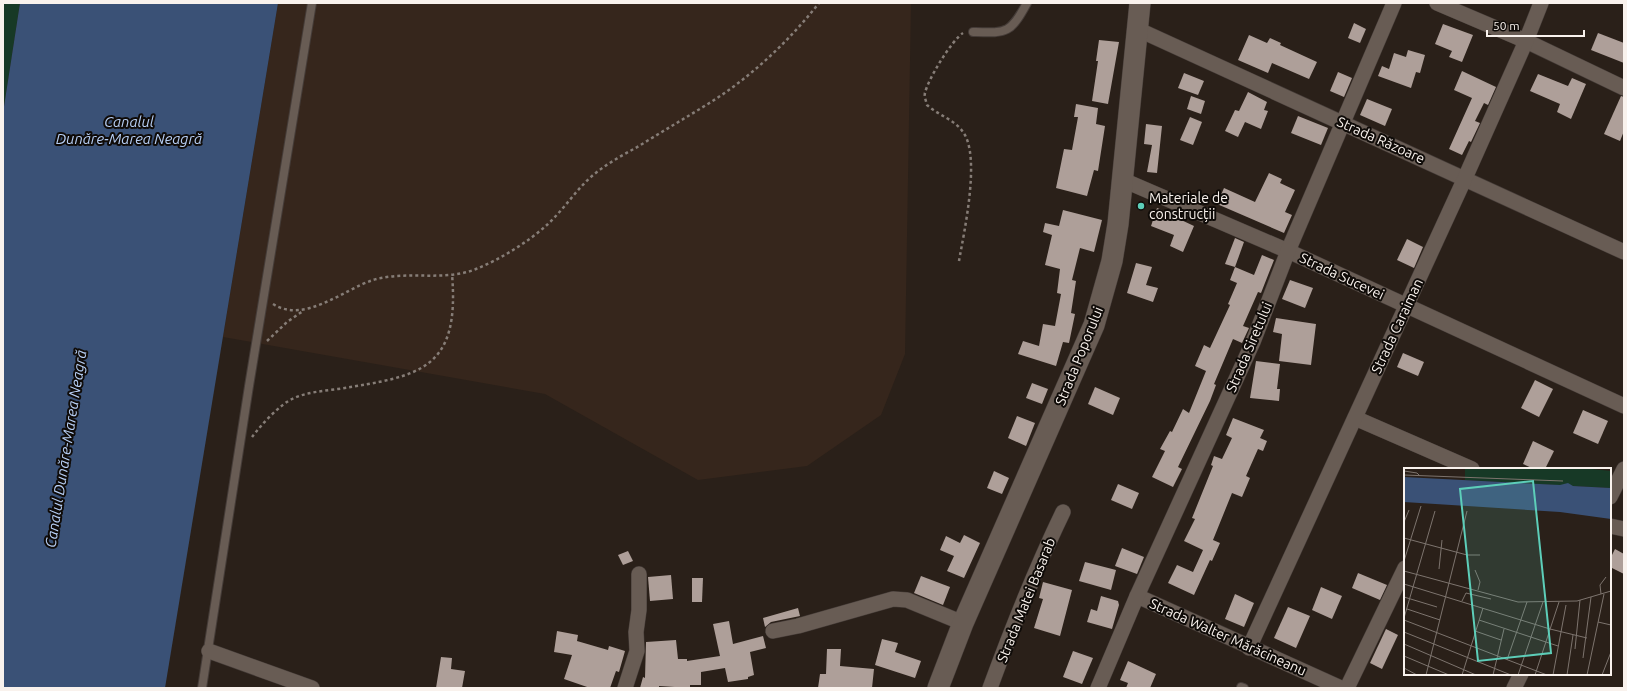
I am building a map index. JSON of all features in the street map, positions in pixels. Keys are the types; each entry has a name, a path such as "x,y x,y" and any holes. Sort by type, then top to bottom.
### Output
{"street":[{"name":"Strada Poporului","path":"938,688 963,623 1094,325 1112,261 1123,180 1140,3"},
{"name":"Strada Siretului","path":"1098,688 1137,596 1253,342 1288,251 1394,3"},
{"path":"1437,3 1526,41 1624,88"},
{"name":"Strada Caraiman","path":"1249,648 1465,178 1526,41 1541,3"},
{"name":"Strada Răzoare","path":"1137,29 1624,252"},
{"name":"Strada Sucevei","path":"1123,180 1288,251 1624,406"},
{"path":"1355,418 1455,466 1466,468"},
{"path":"1611,495 1624,469"},
{"name":"Strada Matei Basarab","path":"990,688 1017,616 1063,512"},
{"path":"1611,526 1624,529"},
{"path":"1346,688 1404,570"},
{"path":"625,688 637,651 636,632 639,574"},
{"name":"Strada Walter Mărăcineanu","path":"1137,596 1249,648 1341,688"},
{"path":"773,631 798,626 894,599 907,600 963,623"},
{"path":"209,651 312,688"},
{"path":"1514,688 1520,675"}],"lane":[{"path":"202,688 209,651 253,361 312,3"},
{"path":"973,32 1006,31 1014,26 1027,3"}],"path":[{"path":"253,361 268,340 286,322 305,310 372,280 391,276 452,274 475,270 519,246 548,224 592,177 611,162 713,100 753,71 790,38 819,3"},
{"path":"959,261 970,187 968,140 962,131 927,105 924,94 951,44 964,32 973,32"},
{"path":"238,455 257,431 292,398 306,393 374,384 404,376 429,364 440,354 448,334 454,301 452,274"},
{"path":"264,295 274,305 288,311 305,310"}],"shaded area":[{"path":"278,3 911,3 905,354 881,415 807,466 698,480 545,394 223,337"}],"green space":[{"path":"3,3 20,3 3,113"}],"water":[{"name":"Canalul Dunăre-Marea Neagră","path":"20,3 278,3 165,688 3,688 3,113"}],"building":[{"path":"1354,23 1366,29 1360,43 1348,38"},
{"path":"1443,24 1473,35 1462,62 1449,57 1452,51 1435,44"},
{"path":"1598,33 1624,43 1624,63 1591,50"},
{"path":"1249,35 1267,43 1270,38 1281,43 1280,45 1317,62 1309,79 1272,63 1268,73 1238,60"},
{"path":"1099,40 1119,42 1108,104 1092,101 1098,61 1096,61"},
{"path":"1408,50 1425,55 1420,73 1416,72 1411,88 1378,76 1382,66 1389,69 1394,53 1406,57"},
{"path":"1462,71 1496,87 1488,105 1484,103 1475,121 1480,123 1471,142 1469,141 1462,155 1449,149 1472,98 1454,90"},
{"path":"1338,72 1352,78 1344,97 1330,91"},
{"path":"1184,73 1204,81 1198,95 1178,88"},
{"path":"1538,74 1568,86 1572,78 1586,84 1571,119 1557,112 1560,104 1530,91"},
{"path":"1248,92 1267,102 1264,110 1268,111 1261,129 1245,122 1238,137 1225,131 1235,110 1239,111"},
{"path":"1191,96 1205,101 1201,114 1187,109"},
{"path":"1621,96 1624,97 1624,131 1620,141 1604,134"},
{"path":"1367,99 1392,109 1385,126 1360,115"},
{"path":"1076,104 1098,108 1096,124 1105,126 1098,171 1094,170 1087,196 1056,188 1064,149 1072,150 1078,117 1074,117"},
{"path":"1298,116 1328,128 1321,145 1291,133"},
{"path":"1190,117 1202,122 1193,145 1180,140"},
{"path":"1146,124 1162,126 1157,173 1147,172 1152,145 1144,144"},
{"path":"1269,173 1282,179 1280,183 1295,190 1285,212 1292,215 1284,233 1217,204 1224,188 1255,202"},
{"path":"1157,208 1178,216 1177,218 1194,226 1183,252 1170,246 1174,235 1151,226"},
{"path":"1063,210 1102,220 1094,252 1080,248 1072,280 1076,281 1071,313 1075,314 1069,343 1063,342 1056,366 1018,354 1023,341 1039,346 1043,324 1055,326 1061,294 1057,293 1060,269 1045,265 1052,235 1043,232 1045,223 1059,226"},
{"path":"1235,238 1244,242 1235,267 1225,264"},
{"path":"1407,239 1423,247 1414,268 1397,260"},
{"path":"1262,255 1274,260 1261,293 1258,292 1243,326 1249,328 1242,343 1233,339 1214,384 1216,385 1210,401 1178,467 1182,469 1173,487 1152,477 1165,451 1160,449 1170,431 1172,432 1183,409 1189,413 1206,371 1195,366 1204,345 1210,348 1230,305 1228,304 1237,283 1230,280 1235,267 1254,275"},
{"path":"1136,263 1152,267 1146,285 1158,288 1153,302 1127,293"},
{"path":"1290,280 1313,288 1305,308 1282,299"},
{"path":"1276,318 1316,324 1311,365 1279,361 1282,334 1273,332"},
{"path":"1403,353 1424,362 1418,376 1397,367"},
{"path":"1256,361 1280,364 1277,389 1280,389 1279,401 1250,398"},
{"path":"1535,380 1553,389 1539,417 1521,408"},
{"path":"1032,383 1048,389 1042,404 1026,398"},
{"path":"1095,387 1120,398 1113,415 1088,404"},
{"path":"1583,410 1608,421 1598,444 1573,433"},
{"path":"1017,416 1035,423 1026,446 1008,438"},
{"path":"1233,418 1264,430 1260,438 1267,441 1263,451 1258,449 1246,476 1250,478 1242,497 1232,493 1213,540 1220,543 1212,561 1210,560 1194,595 1168,583 1177,565 1193,572 1203,550 1184,541 1195,519 1192,518 1213,466 1211,465 1214,456 1222,459 1232,438 1226,435"},
{"path":"1533,441 1554,451 1546,468 1532,468 1523,464"},
{"path":"994,471 1009,478 1002,494 987,488"},
{"path":"1118,484 1139,493 1132,509 1111,500"},
{"path":"964,535 980,543 964,578 947,571 954,556 940,550 946,536 960,543"},
{"path":"1122,548 1144,557 1137,574 1115,566"},
{"path":"1615,549 1624,554 1624,574 1611,568 1611,557"},
{"path":"628,551 633,561 623,565 618,555"},
{"path":"1085,562 1116,570 1111,590 1079,581"},
{"path":"1358,573 1387,585 1380,600 1352,588"},
{"path":"671,575 673,599 650,601 648,577"},
{"path":"921,576 950,587 943,605 914,593"},
{"path":"692,578 703,578 702,602 692,602"},
{"path":"1043,582 1072,590 1060,636 1034,628 1043,599 1039,598"},
{"path":"1321,587 1342,596 1332,619 1312,610"},
{"path":"1235,594 1254,603 1244,627 1225,619"},
{"path":"1101,596 1118,601 1119,605 1112,629 1087,622 1091,609 1097,611"},
{"path":"1288,607 1310,616 1296,648 1274,638"},
{"path":"798,608 800,616 771,622 765,627 763,618"},
{"path":"729,621 733,644 763,636 766,648 750,652 754,675 748,677 748,679 728,682 725,668 701,672 701,685 690,685 690,688 659,686 659,688 640,688 643,677 645,678 646,642 676,640 678,659 687,659 687,661 720,656 713,624"},
{"path":"1386,629 1398,635 1382,669 1370,663"},
{"path":"557,631 578,635 577,641 608,650 609,646 625,651 619,672 616,671 610,688 590,688 564,679 572,655 554,652"},
{"path":"882,639 898,643 895,652 921,661 915,678 875,665"},
{"path":"827,649 841,649 840,666 874,669 872,688 818,688 820,674 826,674"},
{"path":"1073,651 1093,658 1082,684 1063,677"},
{"path":"441,657 452,658 451,669 465,671 462,688 436,688"},
{"path":"1128,661 1156,674 1150,688 1126,688 1128,683 1120,680"}],"place":[{"name":"Materiale de construcții","path":"1141,206"}]}
